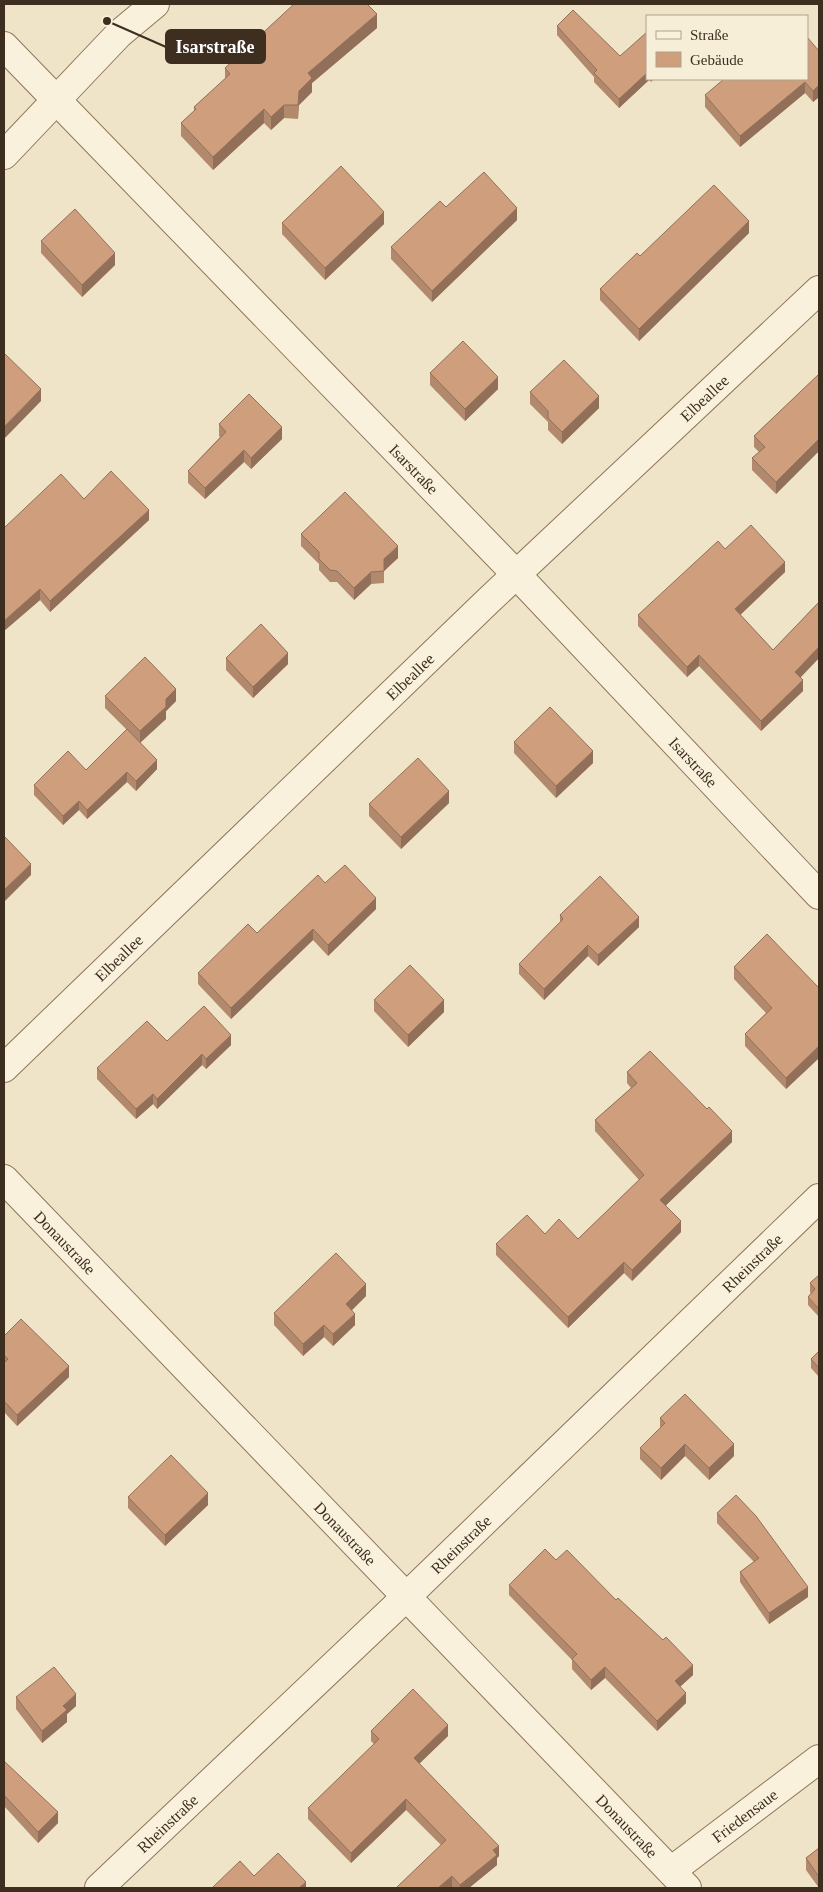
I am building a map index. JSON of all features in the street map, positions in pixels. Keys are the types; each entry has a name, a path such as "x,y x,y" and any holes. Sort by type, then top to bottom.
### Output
{"street":[{"path":"4,155 119,34 155,4"},
{"name":"Isarstraße","path":"4,46 516,574 819,895"},
{"name":"Elbeallee","path":"4,1068 516,574 819,290"},
{"name":"Donaustraße","path":"4,1179 679,1880"},
{"name":"Rheinstraße","path":"99,1888 406,1598 819,1198"},
{"name":"Friedensaue","path":"679,1880 819,1759"}],"building":[{"path":"294,4 367,4 377,14 308,73 312,78 299,91 298,105 284,105 271,117 264,109 213,157 181,123 196,109 194,107 230,74 225,68"},
{"path":"573,10 620,56 646,33 646,74 619,99 594,73 597,70 557,26"},
{"path":"808,38 819,51 819,85 813,91 805,82 740,136 705,95 723,80 808,80"},
{"path":"341,166 384,212 325,268 282,223"},
{"path":"484,172 517,208 432,291 391,247 440,201 446,207"},
{"path":"714,185 749,221 639,329 600,289 637,253 640,256"},
{"path":"75,209 115,253 82,285 41,241"},
{"path":"463,341 498,377 465,409 430,373"},
{"path":"4,353 41,389 4,427"},
{"path":"564,360 599,396 562,432 548,418 548,411 530,392"},
{"path":"819,374 819,439 776,482 752,458 765,447 754,436"},
{"path":"249,394 282,427 251,458 244,450 205,488 188,471 226,432 219,424"},
{"path":"111,471 149,510 50,601 40,589 4,621 4,528 61,474 84,499"},
{"path":"345,492 398,546 384,559 384,571 371,572 354,588 337,571 330,570 319,559 319,552 301,534"},
{"path":"751,525 785,562 735,609 773,650 819,602 819,647 795,672 803,680 761,721 699,655 687,667 638,615 718,541 725,549"},
{"path":"261,624 288,653 253,687 226,658"},
{"path":"145,657 176,689 166,699 166,707 140,731 105,696"},
{"path":"550,707 593,751 556,786 514,742"},
{"path":"127,729 157,760 136,781 127,772 87,810 79,801 63,816 34,785 68,751 86,770"},
{"path":"418,758 449,791 401,837 369,804"},
{"path":"4,836 31,864 4,890"},
{"path":"345,865 376,898 328,945 313,929 231,1008 198,973 248,924 257,933 318,875 325,883"},
{"path":"600,876 639,917 598,955 588,945 544,989 519,964 563,919 560,915"},
{"path":"767,934 819,988 819,1046 786,1078 745,1034 772,1008 734,967"},
{"path":"410,965 444,1000 408,1035 374,1000"},
{"path":"204,1006 231,1035 206,1059 202,1054 157,1099 153,1094 136,1109 97,1068 147,1021 167,1041"},
{"path":"650,1051 707,1109 709,1107 732,1131 660,1200 681,1221 632,1270 624,1262 568,1317 496,1244 527,1215 545,1234 559,1219 578,1239 644,1175 595,1120 637,1083 627,1072"},
{"path":"336,1253 366,1284 346,1304 355,1314 333,1334 324,1325 303,1344 274,1313"},
{"path":"819,1275 819,1309 808,1297 815,1289 810,1283"},
{"path":"21,1319 69,1366 17,1415 4,1401 4,1363 8,1359 4,1355 4,1336"},
{"path":"819,1351 819,1368 811,1359"},
{"path":"685,1394 734,1444 709,1468 685,1444 661,1468 640,1448 665,1423 660,1418"},
{"path":"171,1455 208,1493 165,1535 128,1497"},
{"path":"736,1495 756,1516 808,1587 769,1613 740,1572 759,1558 717,1513"},
{"path":"545,1549 556,1560 567,1550 616,1600 618,1598 663,1640 666,1637 693,1665 675,1681 686,1693 657,1721 605,1667 591,1680 572,1659 577,1654 509,1585"},
{"path":"54,1667 76,1694 63,1706 67,1710 42,1731 16,1697"},
{"path":"413,1689 448,1725 414,1758 499,1846 493,1850 497,1855 460,1885 452,1876 438,1888 396,1888 446,1840 406,1799 351,1853 308,1808 379,1739 371,1731"},
{"path":"4,1761 58,1812 38,1832 4,1795"},
{"path":"819,1848 819,1877 806,1858"},
{"path":"278,1853 306,1882 299,1888 213,1887 240,1861 254,1876"}],"place":[{"name":"Isarstraße","path":"107,21"}]}
